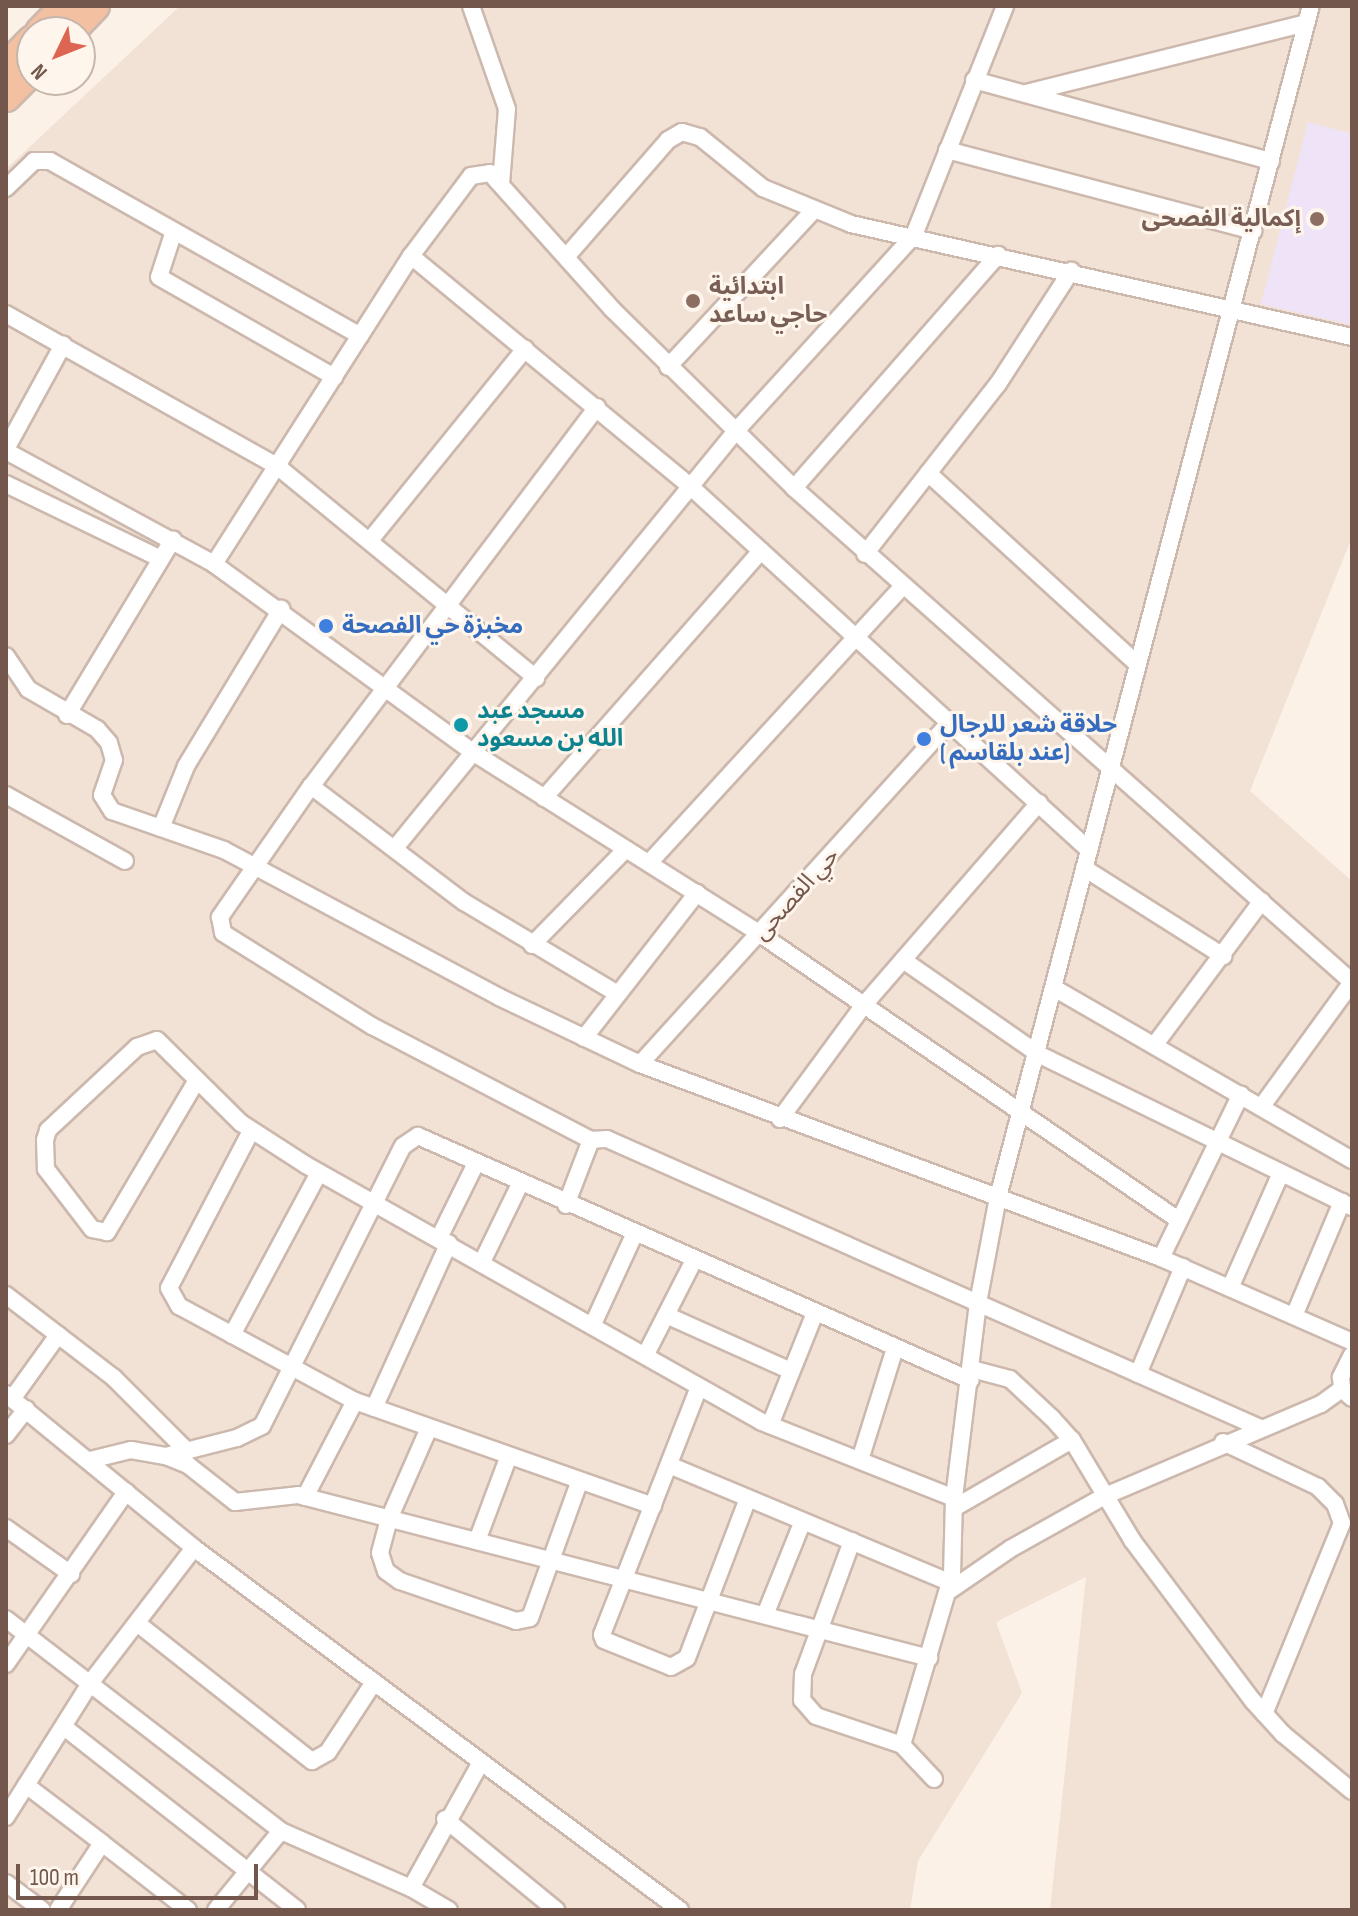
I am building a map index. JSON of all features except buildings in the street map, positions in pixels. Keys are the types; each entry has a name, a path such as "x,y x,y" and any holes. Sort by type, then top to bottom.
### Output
{"street":[{"path":"471,6 507,109 501,184"},
{"path":"395,848 735,432 914,235 1004,9 1021,6"},
{"path":"902,1745 950,1587 954,1503 978,1303 998,1197 1311,6"},
{"path":"1025,94 1306,23"},
{"path":"974,80 1271,161"},
{"path":"566,257 668,140 682,132 700,137 763,188 813,211 1352,337"},
{"path":"947,150 1253,231"},
{"path":"6,188 34,161 50,161 360,336"},
{"path":"214,564 411,256 471,176 490,173 668,367 794,488 902,587 1352,982 1262,1106"},
{"path":"668,367 813,211"},
{"path":"174,231 158,272 164,281 334,377"},
{"path":"794,488 998,255"},
{"path":"411,256 691,487 1089,850"},
{"path":"865,554 1037,329 1071,271"},
{"path":"6,314 277,466 371,539 536,678"},
{"path":"63,345 6,450 214,564 386,685 474,753 760,934 1177,1219"},
{"path":"371,539 525,349"},
{"path":"597,407 386,685 254,867 220,917 229,939 372,1026 591,1140 607,1139 1258,1427"},
{"path":"928,473 1136,663"},
{"path":"6,484 161,559"},
{"path":"67,715 173,539"},
{"path":"544,798 761,551"},
{"path":"649,863 902,587"},
{"path":"161,828 186,766 281,609"},
{"path":"6,656 28,689 67,715 97,729 109,743 114,760 102,795 105,804 148,827 194,836 640,1064 780,1119 1161,1258 1352,1342"},
{"path":"6,689 16,672"},
{"name":"حي الفصحى","path":"640,1064 950,722"},
{"path":"311,786 532,945 618,994"},
{"path":"6,795 125,861"},
{"path":"780,1119 863,1006 1039,803"},
{"path":"532,945 626,849"},
{"path":"1084,868 1223,956"},
{"path":"584,1038 697,893"},
{"path":"1156,1043 1262,901"},
{"path":"903,960 1038,1054 1347,1205 1294,1316"},
{"path":"1054,988 1156,1043 1352,1160"},
{"path":"197,1080 107,1232 92,1229 46,1169 43,1151 48,1130 151,1039 197,1080 251,1131 319,1173 594,1322 699,1387 770,1425 860,1460 954,1503"},
{"path":"1161,1258 1177,1219 1241,1094"},
{"path":"251,1131 169,1288 179,1306 355,1401 508,1458 653,1506"},
{"path":"166,1456 262,1426 294,1369 410,1138 426,1137 566,1205 895,1348 971,1374 1010,1379 1072,1440 1105,1496 1207,1642 1264,1714 1352,1791"},
{"path":"566,1205 591,1140"},
{"path":"374,1408 476,1163"},
{"path":"232,1335 319,1173"},
{"path":"1230,1288 1281,1173"},
{"path":"482,1262 520,1184"},
{"path":"594,1322 634,1235"},
{"path":"646,1354 694,1260"},
{"path":"1138,1374 1183,1267"},
{"path":"6,1295 137,1398 187,1451"},
{"path":"770,1425 815,1313"},
{"path":"666,1315 791,1371"},
{"path":"6,1435 15,1401 58,1335"},
{"path":"860,1460 895,1348"},
{"path":"950,1587 1105,1496 1258,1427 1347,1394 1341,1377 1352,1355"},
{"path":"699,1387 602,1635 604,1640 671,1667 687,1658 748,1498"},
{"path":"15,1401 194,1548 680,1910"},
{"path":"305,1497 355,1401"},
{"path":"429,1428 389,1519 380,1553 392,1577 516,1621 534,1613 579,1483"},
{"path":"954,1503 1072,1440"},
{"path":"1223,1442 1318,1487 1335,1504 1342,1523 1264,1714"},
{"path":"90,1460 131,1450 166,1456 188,1465 235,1502 305,1497 929,1658"},
{"path":"477,1541 508,1458"},
{"path":"669,1465 852,1541 950,1587"},
{"path":"6,1664 126,1492"},
{"path":"765,1615 803,1521"},
{"path":"6,1528 71,1574"},
{"path":"852,1541 800,1690 810,1712 902,1745 934,1779"},
{"path":"6,1817 91,1682 194,1548"},
{"path":"6,1619 281,1831 411,1888 449,1910"},
{"path":"137,1623 312,1761 328,1752 374,1682"},
{"path":"64,1727 297,1910"},
{"path":"411,1888 445,1819 481,1762"},
{"path":"26,1785 188,1910"},
{"path":"445,1819 556,1910"},
{"path":"216,1910 281,1831"},
{"path":"58,1910 102,1843"},
{"path":"6,1883 42,1910"}],"shaded area":[{"path":"180,6 1352,6 1352,537 1250,791 1352,881 1352,1910 1050,1910 1086,1577 996,1622 1022,1693 918,1861 910,1910 6,1910 6,169 84,96 96,96 96,85"},
{"name":"إكمالية الفصحى","path":"1308,122 1352,134 1352,325 1261,304"}],"place":[{"name":"إكمالية الفصحى","path":"1317,219"},
{"name":"ابتدائية حاجي ساعد","path":"693,301"},
{"name":"مخبزة حي الفصحة","path":"326,626"},
{"name":"مسجد عبد الله بن مسعود","path":"461,725"},
{"name":"حلاقة شعر للرجال ( عند بلقاسم)","path":"924,739"}]}
